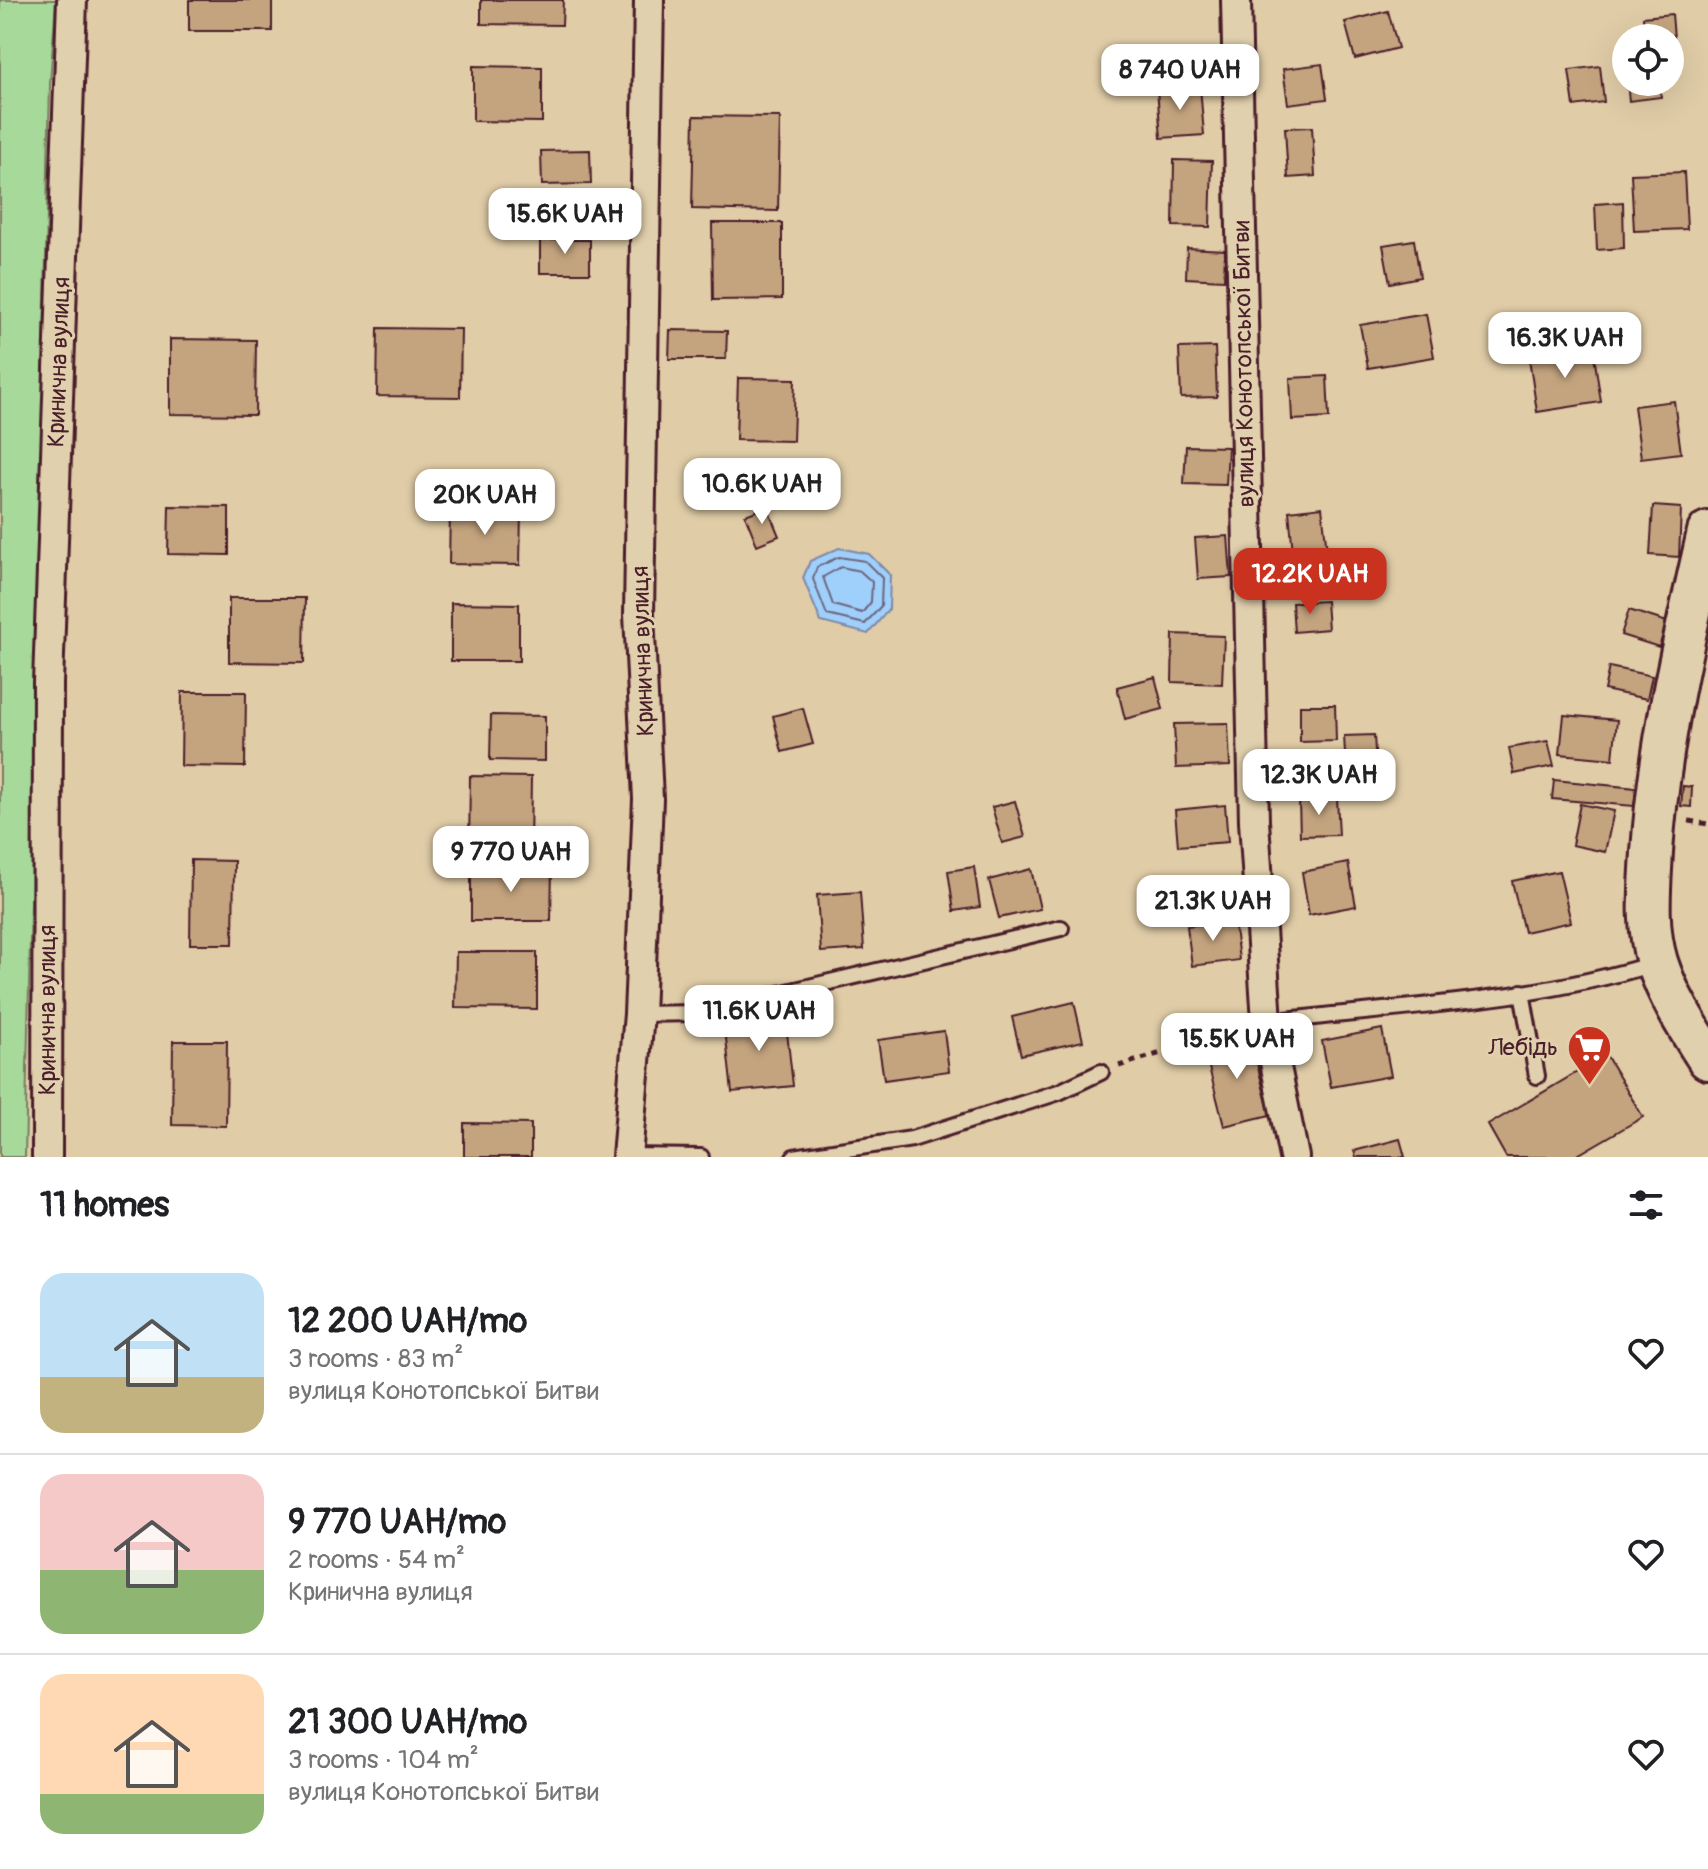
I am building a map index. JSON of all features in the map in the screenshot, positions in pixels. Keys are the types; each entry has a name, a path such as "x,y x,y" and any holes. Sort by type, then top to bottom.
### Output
{"main road":[{"path":"1708,532 1670,705 1654,818 1649,901 1657,962 1670,993 1708,1059"}],"street":[{"name":"Кринична вулиця","path":"47,1157 48,683 72,0"},
{"name":"Кринична вулиця","path":"627,1157 639,1014 648,799 639,614 649,0"},
{"name":"вулиця Конотопської Битви","path":"1236,0 1254,821 1267,1022 1294,1157"}],"lane":[{"path":"639,1014 697,1013 1061,928"},
{"path":"1267,1022 1597,981 1657,962"},
{"path":"1522,992 1537,1076"},
{"path":"794,1157 912,1139 1059,1092 1101,1072"},
{"path":"627,1157 701,1157"}],"path":[{"path":"1101,1072 1176,1046 1267,1022"}],"green space":[{"path":"0,0 56,0 50,84 25,1157 0,1157"}],"water":[{"path":"839,548 869,554 890,575 889,609 868,634 821,622 803,578 810,561"}],"building":[{"path":"189,0 272,0 272,31 189,31"},
{"path":"481,0 563,0 562,25 481,24"},
{"path":"1388,11 1398,48 1355,59 1345,22"},
{"path":"1672,14 1673,24 1644,24 1643,17"},
{"path":"1322,64 1327,99 1288,104 1283,69"},
{"path":"473,66 542,67 542,122 473,121"},
{"path":"1600,66 1604,102 1574,106 1569,70"},
{"path":"1200,86 1204,135 1161,138 1157,89"},
{"path":"1628,96 1661,96 1661,97 1629,101"},
{"path":"694,116 780,117 778,211 692,209"},
{"path":"1312,127 1315,176 1288,178 1285,128"},
{"path":"590,150 591,184 542,185 541,151"},
{"path":"1174,160 1212,161 1210,227 1173,226"},
{"path":"1684,172 1687,229 1634,231 1631,174"},
{"path":"1623,202 1624,248 1597,250 1595,204"},
{"path":"712,223 782,223 782,299 713,300"},
{"path":"540,240 590,240 590,273 540,273"},
{"path":"1414,240 1420,277 1390,283 1383,245"},
{"path":"1187,248 1225,250 1224,280 1186,278"},
{"path":"1426,314 1434,357 1368,368 1360,325"},
{"path":"378,328 461,329 460,397 377,396"},
{"path":"670,330 727,331 726,359 669,359"},
{"path":"170,339 256,340 255,415 170,414"},
{"path":"1215,347 1217,397 1181,398 1179,348"},
{"path":"1593,348 1601,402 1537,412 1529,358"},
{"path":"1327,376 1329,418 1292,420 1290,378"},
{"path":"738,378 795,379 793,441 736,440"},
{"path":"1674,401 1681,453 1641,458 1634,406"},
{"path":"1186,446 1228,447 1226,485 1184,484"},
{"path":"169,506 229,507 229,555 168,554"},
{"path":"1653,506 1681,508 1679,557 1650,555"},
{"path":"767,507 779,536 757,545 745,515"},
{"path":"1322,507 1328,560 1294,563 1289,511"},
{"path":"450,510 521,510 520,565 449,564"},
{"path":"1228,536 1231,577 1198,579 1195,538"},
{"path":"229,598 305,598 304,663 229,662"},
{"path":"1326,601 1328,629 1294,632 1292,603"},
{"path":"451,603 519,604 519,661 451,661"},
{"path":"1629,610 1667,622 1659,647 1621,635"},
{"path":"1173,634 1224,636 1222,684 1172,682"},
{"path":"1609,667 1652,676 1647,699 1604,690"},
{"path":"1155,677 1163,709 1125,719 1117,687"},
{"path":"182,692 246,692 245,767 181,766"},
{"path":"1300,705 1335,705 1336,741 1300,742"},
{"path":"803,708 813,744 782,752 773,716"},
{"path":"491,715 545,716 545,761 490,760"},
{"path":"1564,715 1617,720 1613,759 1560,754"},
{"path":"1228,723 1230,766 1176,768 1174,724"},
{"path":"1374,735 1376,768 1346,770 1344,736"},
{"path":"1548,741 1554,766 1514,774 1509,748"},
{"path":"470,776 531,777 530,851 469,851"},
{"path":"1554,780 1636,788 1634,806 1552,799"},
{"path":"1683,786 1692,787 1691,807 1681,806"},
{"path":"1337,798 1339,835 1300,836 1299,800"},
{"path":"1015,801 1025,837 1002,843 992,807"},
{"path":"1580,804 1614,811 1605,852 1572,845"},
{"path":"1225,805 1228,842 1178,846 1175,810"},
{"path":"191,860 234,861 233,944 190,944"},
{"path":"1348,863 1356,906 1309,915 1302,872"},
{"path":"471,866 552,867 551,921 471,921"},
{"path":"974,867 980,907 954,911 948,871"},
{"path":"1031,869 1040,909 999,918 989,880"},
{"path":"1559,871 1571,922 1524,932 1512,881"},
{"path":"860,892 864,949 821,952 817,895"},
{"path":"1234,920 1239,960 1192,966 1187,926"},
{"path":"456,952 537,952 537,1009 455,1008"},
{"path":"1074,1002 1083,1041 1021,1055 1012,1017"},
{"path":"785,1014 793,1086 732,1092 724,1021"},
{"path":"1382,1029 1391,1076 1331,1087 1322,1041"},
{"path":"944,1031 949,1071 884,1080 878,1040"},
{"path":"1250,1036 1270,1115 1224,1126 1204,1048"},
{"path":"173,1041 227,1041 226,1126 172,1125"},
{"name":"Лебідь","path":"1606,1055 1643,1117 1574,1157 1506,1157 1488,1125"},
{"path":"464,1123 531,1124 531,1157 464,1157"},
{"path":"1400,1139 1405,1157 1356,1157 1354,1151"}],"place":[{"name":"Лебідь","path":"1589,1086"}]}
